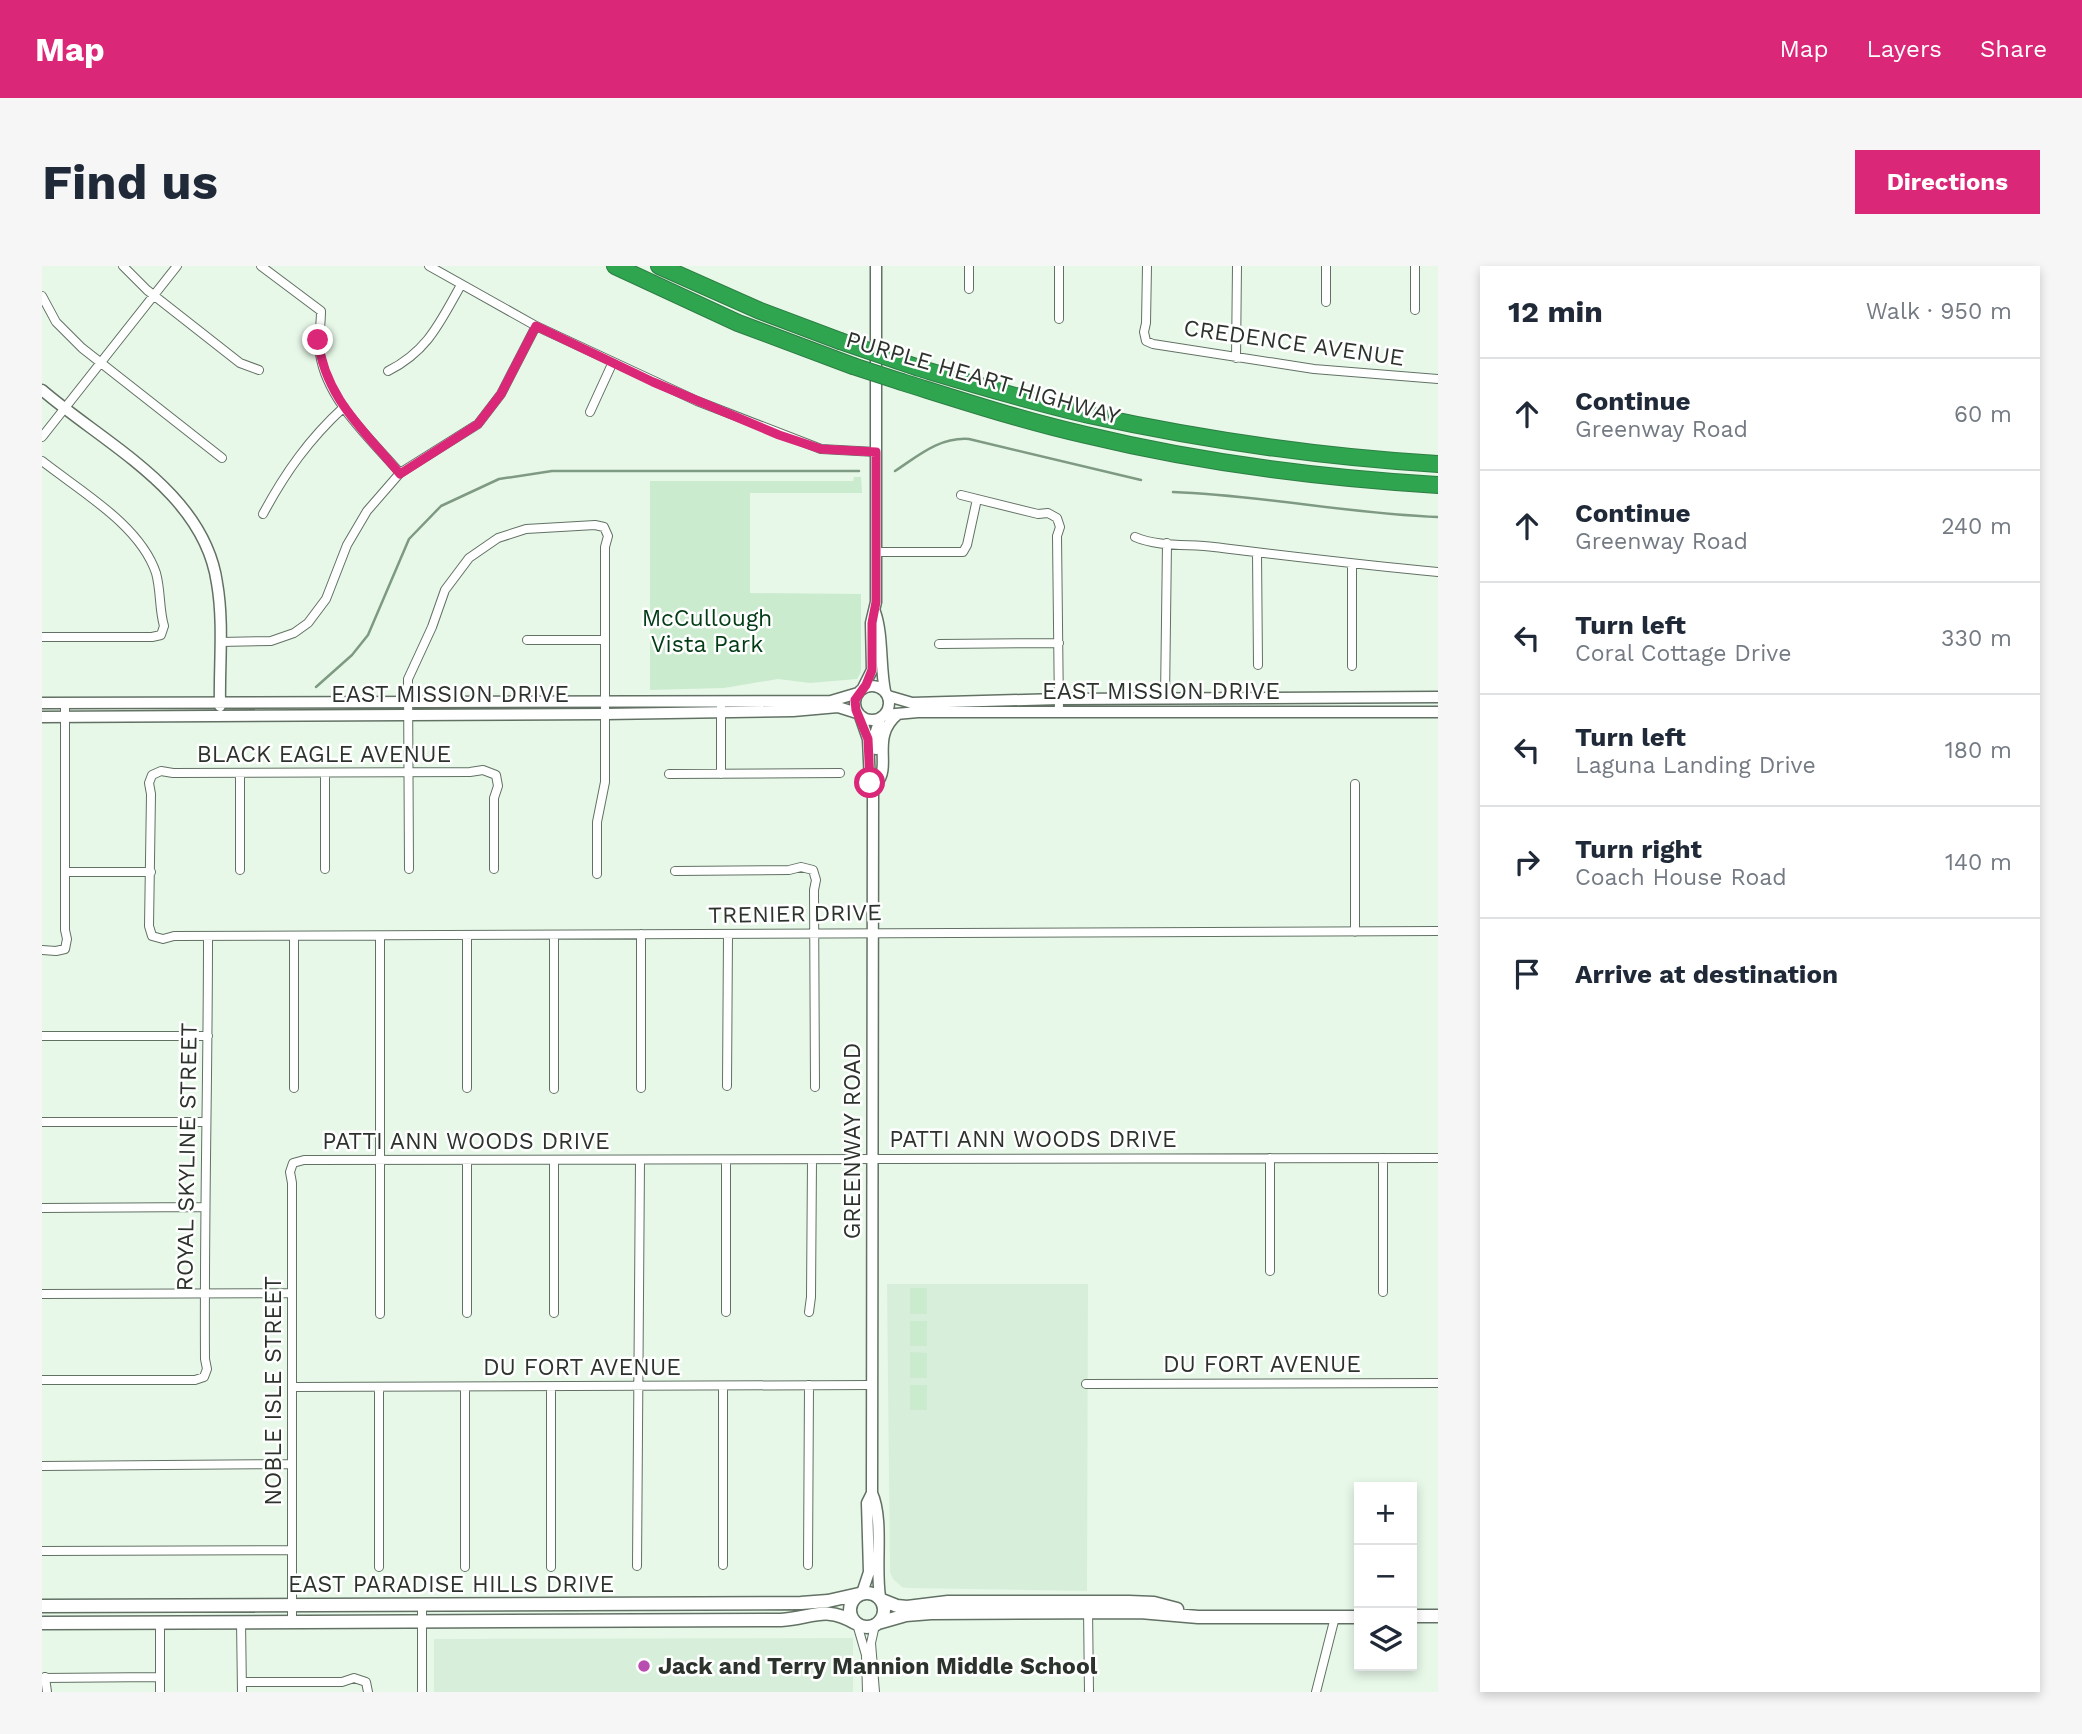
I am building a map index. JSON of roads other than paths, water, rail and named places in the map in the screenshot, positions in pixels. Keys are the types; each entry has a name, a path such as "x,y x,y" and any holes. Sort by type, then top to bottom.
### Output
{"highway":[{"name":"PURPLE HEART HIGHWAY","path":"615,266 738,323 853,366 1086,435 1186,456 1345,478 1438,485"},
{"name":"PURPLE HEART HIGHWAY","path":"659,266 758,310 840,341 919,368 1031,400 1190,435 1362,459 1438,464"}],"main road":[{"path":"1088,1607 919,1613 866,1627 856,1623 850,1613 850,1608 860,1594 870,1592 897,1606 907,1607 940,1602 1088,1607 1211,1617 1354,1616"},
{"name":"EAST PARADISE HILLS DRIVE","path":"42,1606 801,1603 860,1594"},
{"path":"877,1624 884,1609 881,1598"},
{"name":"EAST PARADISE HILLS DRIVE","path":"42,1623 780,1620 832,1612 856,1623"},
{"path":"1417,1616 1438,1616"}],"street":[{"path":"123,266 154,295 240,363 259,370"},
{"path":"42,437 177,266"},
{"path":"261,266 321,311 318,340 328,382 344,407 400,474"},
{"path":"429,266 536,326 612,364 697,401 802,443 833,451 876,452"},
{"path":"875,612 879,623 880,669 889,705 883,717 870,720 859,715 855,700 872,670 872,623 875,612 876,266"},
{"path":"969,266 969,289"},
{"path":"1059,266 1059,319"},
{"name":"CREDENCE AVENUE","path":"1147,266 1144,332 1146,341 1153,344 1326,370 1438,379"},
{"path":"1236,358 1237,266"},
{"path":"1326,266 1326,302"},
{"path":"1415,266 1415,310"},
{"path":"388,371 420,350 436,330 461,285"},
{"path":"42,296 63,329 82,348 222,458"},
{"path":"220,642 271,641 294,634 308,624 326,599 342,556 360,522 381,494 400,474 478,424 501,394 536,326"},
{"path":"590,412 612,364"},
{"path":"42,390 157,481 192,518 215,570 219,596 220,716"},
{"path":"263,514 279,484 305,446 344,407"},
{"path":"42,461 119,521 137,539 148,555 158,583 164,626 161,635 152,637 42,637"},
{"path":"961,495 1038,514 1048,513 1057,518 1060,527 1057,536 1059,712"},
{"path":"876,552 963,552 977,499"},
{"path":"410,869 410,671 426,641 444,590 469,558 498,538 526,529 594,525 604,527 608,536 605,547 605,782 597,822 597,874"},
{"path":"1135,537 1146,541 1438,572"},
{"path":"1165,698 1167,543"},
{"path":"1257,553 1258,665"},
{"path":"1352,564 1352,666"},
{"path":"527,640 605,640"},
{"path":"940,644 1059,643"},
{"path":"860,691 873,686 886,694"},
{"name":"EAST MISSION DRIVE","path":"42,717 605,714 831,701 860,691"},
{"name":"EAST MISSION DRIVE","path":"886,694 912,703 1438,696"},
{"name":"EAST MISSION DRIVE","path":"42,703 605,700 793,711 838,707 859,715"},
{"path":"42,950 65,949 67,939 65,703"},
{"path":"721,706 721,774"},
{"name":"EAST MISSION DRIVE","path":"883,717 898,714 1059,712 1437,711"},
{"path":"875,787 882,772 884,733 888,724 898,714"},
{"name":"GREENWAY ROAD","path":"859,715 868,739 870,783 875,787"},
{"name":"GREENWAY ROAD","path":"881,1598 877,1575 877,1504 873,1493 873,933 875,738 883,717"},
{"name":"BLACK EAGLE AVENUE","path":"151,872 149,783 152,775 161,771 173,774 325,774 484,770 496,775 498,786 494,798 494,869"},
{"path":"669,774 840,773"},
{"path":"240,774 240,870"},
{"path":"325,774 325,869"},
{"path":"1355,784 1355,932"},
{"path":"675,871 789,870 801,867 813,870 816,880 815,1087"},
{"path":"65,872 151,872"},
{"name":"TRENIER DRIVE","path":"151,872 149,926 152,936 163,939 208,936 1438,931"},
{"path":"640,1088 641,934"},
{"path":"727,1086 728,934"},
{"path":"467,935 467,1088"},
{"path":"554,935 554,1088"},
{"name":"ROYAL SKYLINE STREET","path":"42,1380 195,1380 204,1377 207,1369 204,1293 208,936"},
{"path":"294,936 294,1088"},
{"path":"380,936 380,1314"},
{"path":"42,1036 208,1036"},
{"path":"42,1122 205,1122"},
{"path":"1270,1158 1270,1271"},
{"path":"1383,1158 1383,1292"},
{"name":"PATTI ANN WOODS DRIVE","path":"293,1163 304,1160 1438,1158"},
{"path":"554,1160 554,1313"},
{"path":"637,1566 640,1160"},
{"path":"726,1160 726,1312"},
{"path":"809,1312 812,1160"},
{"path":"467,1161 467,1313"},
{"name":"NOBLE ISLE STREET","path":"292,1620 290,1172 293,1163"},
{"path":"42,1208 205,1207"},
{"path":"42,1294 292,1293"},
{"name":"DU FORT AVENUE","path":"1086,1384 1438,1383"},
{"path":"808,1565 809,1385"},
{"name":"DU FORT AVENUE","path":"292,1387 872,1385"},
{"path":"723,1386 723,1565"},
{"path":"379,1387 379,1567"},
{"path":"465,1387 465,1567"},
{"path":"551,1387 551,1567"},
{"path":"42,1466 292,1465"},
{"name":"GREENWAY ROAD","path":"860,1594 869,1572 867,1503 873,1493"},
{"path":"42,1551 292,1550"},
{"path":"422,1605 422,1692"},
{"path":"1088,1607 1089,1692"},
{"path":"1317,1692 1335,1617"},
{"path":"160,1621 160,1692"},
{"path":"241,1621 242,1687 342,1682 354,1678 366,1682 368,1692"},
{"path":"856,1623 866,1655 867,1692"},
{"path":"875,1692 871,1640 877,1624"},
{"path":"47,1692 44,1678 160,1677"}],"waterway":[{"path":"895,471 938,444 969,439 1141,480"},
{"path":"316,687 352,655 368,635 409,539 441,506 499,479 552,471 859,471"},
{"path":"1173,492 1438,517"}],"place":[{"name":"Jack and Terry Mannion Middle School","path":"644,1666"}],"park label":[{"name":"McCullough Vista Park","path":"707,631"}]}
